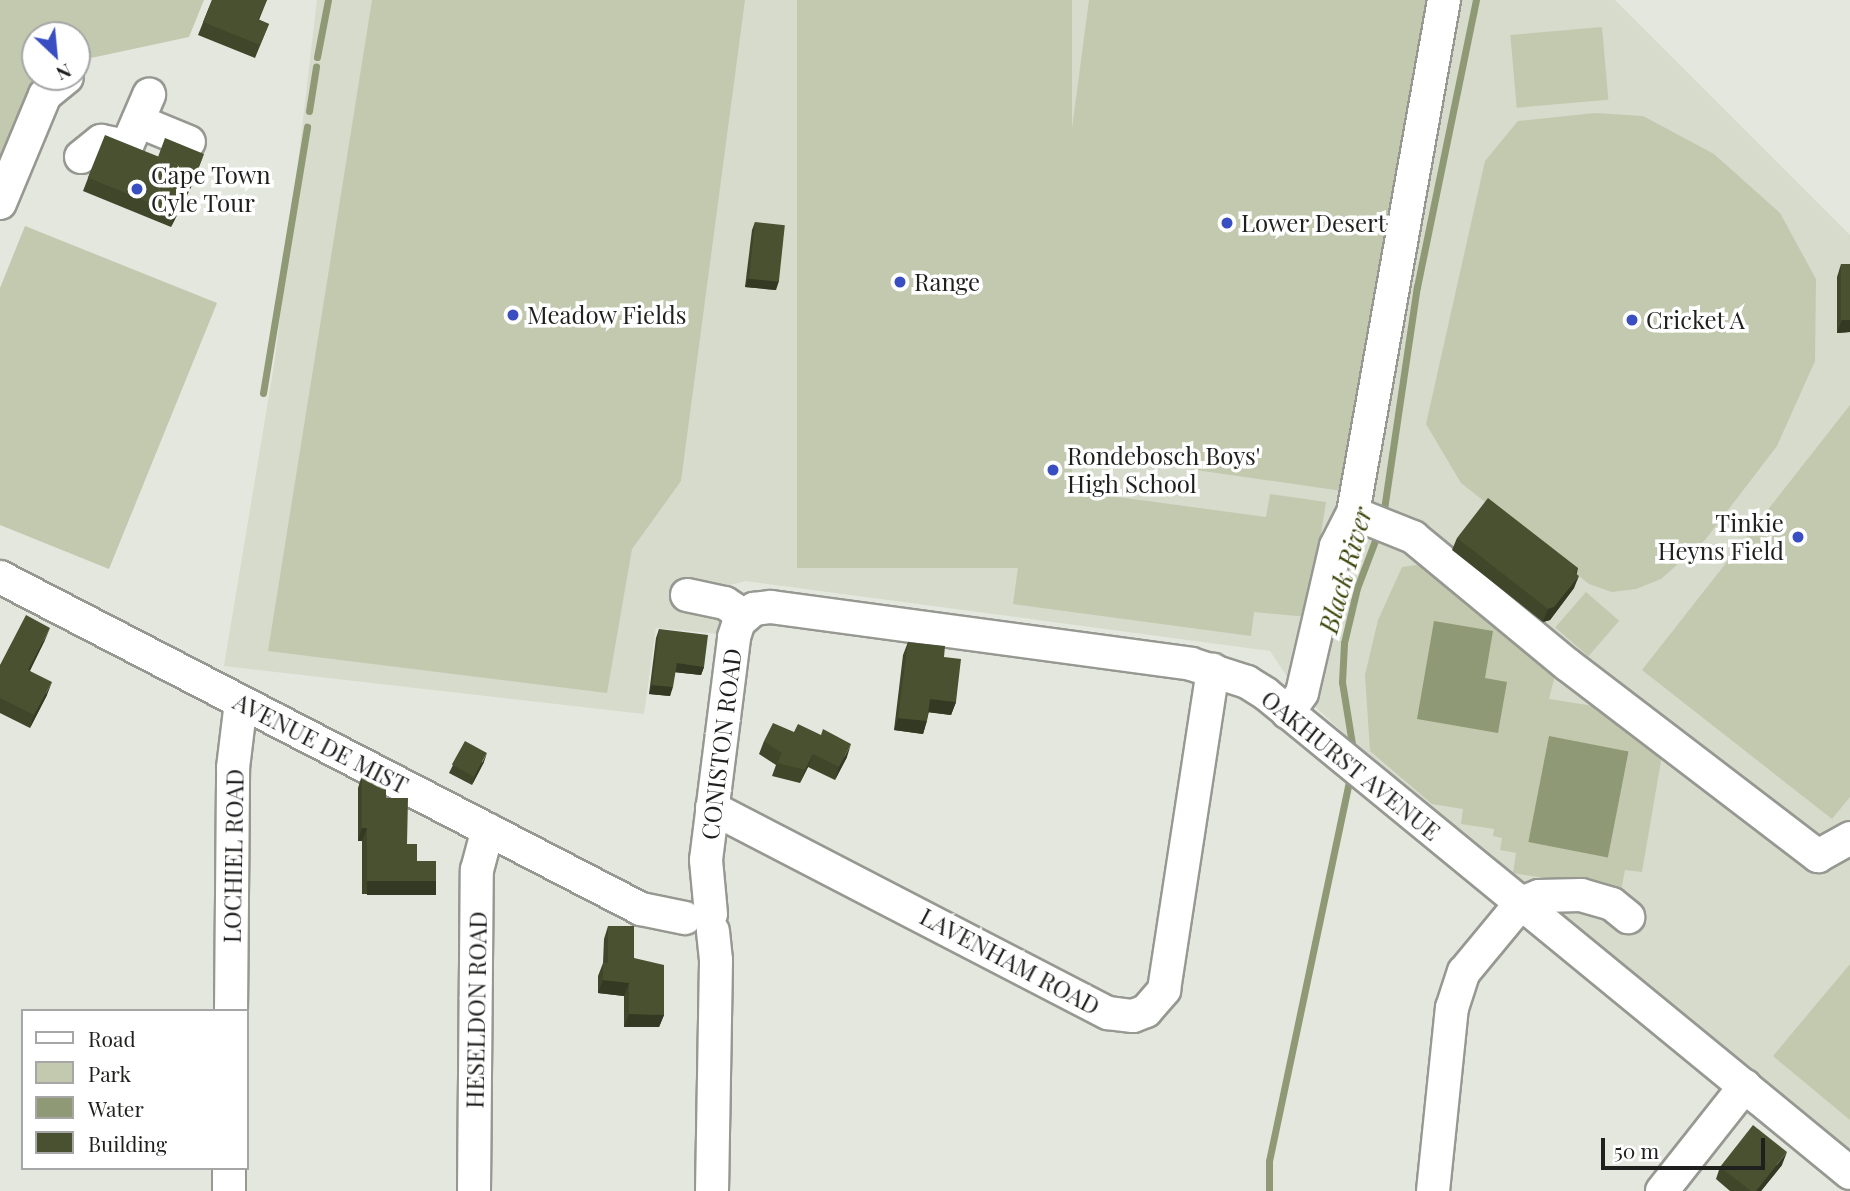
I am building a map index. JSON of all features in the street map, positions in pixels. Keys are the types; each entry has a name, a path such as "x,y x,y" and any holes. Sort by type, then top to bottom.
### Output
{"street":[{"path":"1376,521 1444,0"},
{"path":"0,203 45,95 51,91"},
{"path":"81,157 102,141 127,146 144,108 189,142"},
{"path":"1289,713 1302,693 1336,546 1376,521"},
{"path":"1376,521 1811,865 1850,838"},
{"name":"AVENUE DE MIST","path":"0,577 641,909 659,924 698,924"},
{"path":"687,595 725,603 744,616"},
{"name":"OAKHURST AVENUE","path":"744,616 771,607 1213,670 1247,682 1289,713 1850,1173"},
{"name":"CONISTON ROAD","path":"712,1191 714,978 698,924 734,637 744,616"},
{"name":"LAVENHAM ROAD","path":"712,808 1108,1013 1133,1016 1146,1011 1164,990 1213,670"},
{"name":"LOCHIEL ROAD","path":"230,1009 233,768 241,702"},
{"name":"HESELDON ROAD","path":"474,1191 478,870 488,830"},
{"path":"1436,1190 1454,994 1464,972 1521,903 1539,895 1581,895 1612,904 1628,917"},
{"path":"1662,1191 1745,1086"},
{"path":"229,1170 229,1191"}],"shaded area":[{"name":"Rondebosch Boys' High School","path":"317,0 1615,0 1850,235 1850,1150 1364,752 1294,687 1270,651 746,581 725,586 718,634 656,628 644,714 224,666 275,359"}],"green space":[{"path":"0,0 204,0 189,37 91,58 91,21 21,21 21,91 33,91 0,164"},
{"name":"Meadow Fields","path":"372,0 745,0 681,481 632,549 607,693 268,651"},
{"name":"Range","path":"797,0 1072,0 1072,568 797,568"},
{"name":"Lower Desert","path":"1089,0 1432,0 1349,492 1030,446"},
{"path":"1602,27 1608,100 1517,108 1510,35"},
{"name":"Cricket A","path":"1595,113 1643,116 1714,154 1780,213 1816,279 1815,361 1777,446 1705,540 1661,579 1636,589 1612,592 1589,584 1461,483 1426,424 1485,161 1518,121"},
{"path":"25,226 217,303 109,569 0,525 0,288"},
{"name":"Tinkie Heyns Field","path":"1850,405 1850,797 1832,819 1642,670"},
{"path":"1029,485 1266,517 1270,494 1326,502 1308,617 1254,612 1251,636 1013,604"},
{"path":"1416,565 1446,570 1558,663 1549,699 1613,709 1662,755 1642,872 1625,870 1621,891 1513,873 1516,853 1500,850 1502,838 1493,836 1494,829 1461,824 1463,809 1432,804 1370,751 1365,675 1378,620 1402,567"},
{"path":"1586,592 1619,621 1588,656 1555,627"},
{"path":"1850,964 1850,1120 1773,1056"}],"water":[{"path":"1434,621 1493,631 1485,678 1507,682 1498,733 1417,719"},
{"path":"1549,736 1629,751 1608,857 1528,842"}],"building":[{"path":"212,0 267,0 258,19 269,24 260,45 203,22"},
{"name":"Cape Town Cyle Tour","path":"105,135 196,172 179,214 88,178"},
{"path":"165,138 204,154 195,176 196,172 158,157"},
{"path":"755,222 785,225 779,282 749,279"},
{"path":"1841,264 1850,264 1850,320 1841,320"},
{"path":"1488,498 1578,568 1575,573 1579,576 1554,607 1548,609 1457,538"},
{"path":"26,615 50,628 28,670 52,682 34,715 0,698 0,665"},
{"path":"659,629 708,635 704,667 677,663 673,687 652,685"},
{"path":"908,642 945,646 944,657 961,659 956,702 930,699 927,721 898,718"},
{"path":"773,723 794,732 798,724 821,735 823,729 851,744 839,767 813,754 805,770 777,763 782,753 764,741"},
{"path":"465,741 487,753 474,777 452,765"},
{"path":"362,775 368,775 386,785 386,798 408,798 407,844 417,844 417,861 436,861 436,881 367,881 367,828 362,828"},
{"path":"608,926 634,926 634,958 664,965 664,1015 629,1014 629,983 603,980 603,963 608,963"},
{"path":"1753,1125 1787,1152 1756,1191 1751,1191 1720,1167"}],"waterway":[{"path":"317,57 328,0"},
{"name":"Black River","path":"1383,516 1417,287 1476,0"},
{"path":"309,111 316,67"},
{"path":"263,393 307,127"},
{"name":"Black River","path":"1354,756 1342,682 1344,643 1357,588 1379,530"},
{"name":"Black River","path":"1269,1191 1269,1161 1350,775"}],"place":[{"name":"Cape Town Cyle Tour","path":"137,189"},
{"name":"Lower Desert","path":"1227,223"},
{"name":"Range","path":"900,282"},
{"name":"Meadow Fields","path":"513,315"},
{"name":"Cricket A","path":"1632,320"},
{"name":"Rondebosch Boys' High School","path":"1053,470"},
{"name":"Tinkie Heyns Field","path":"1798,537"}]}
